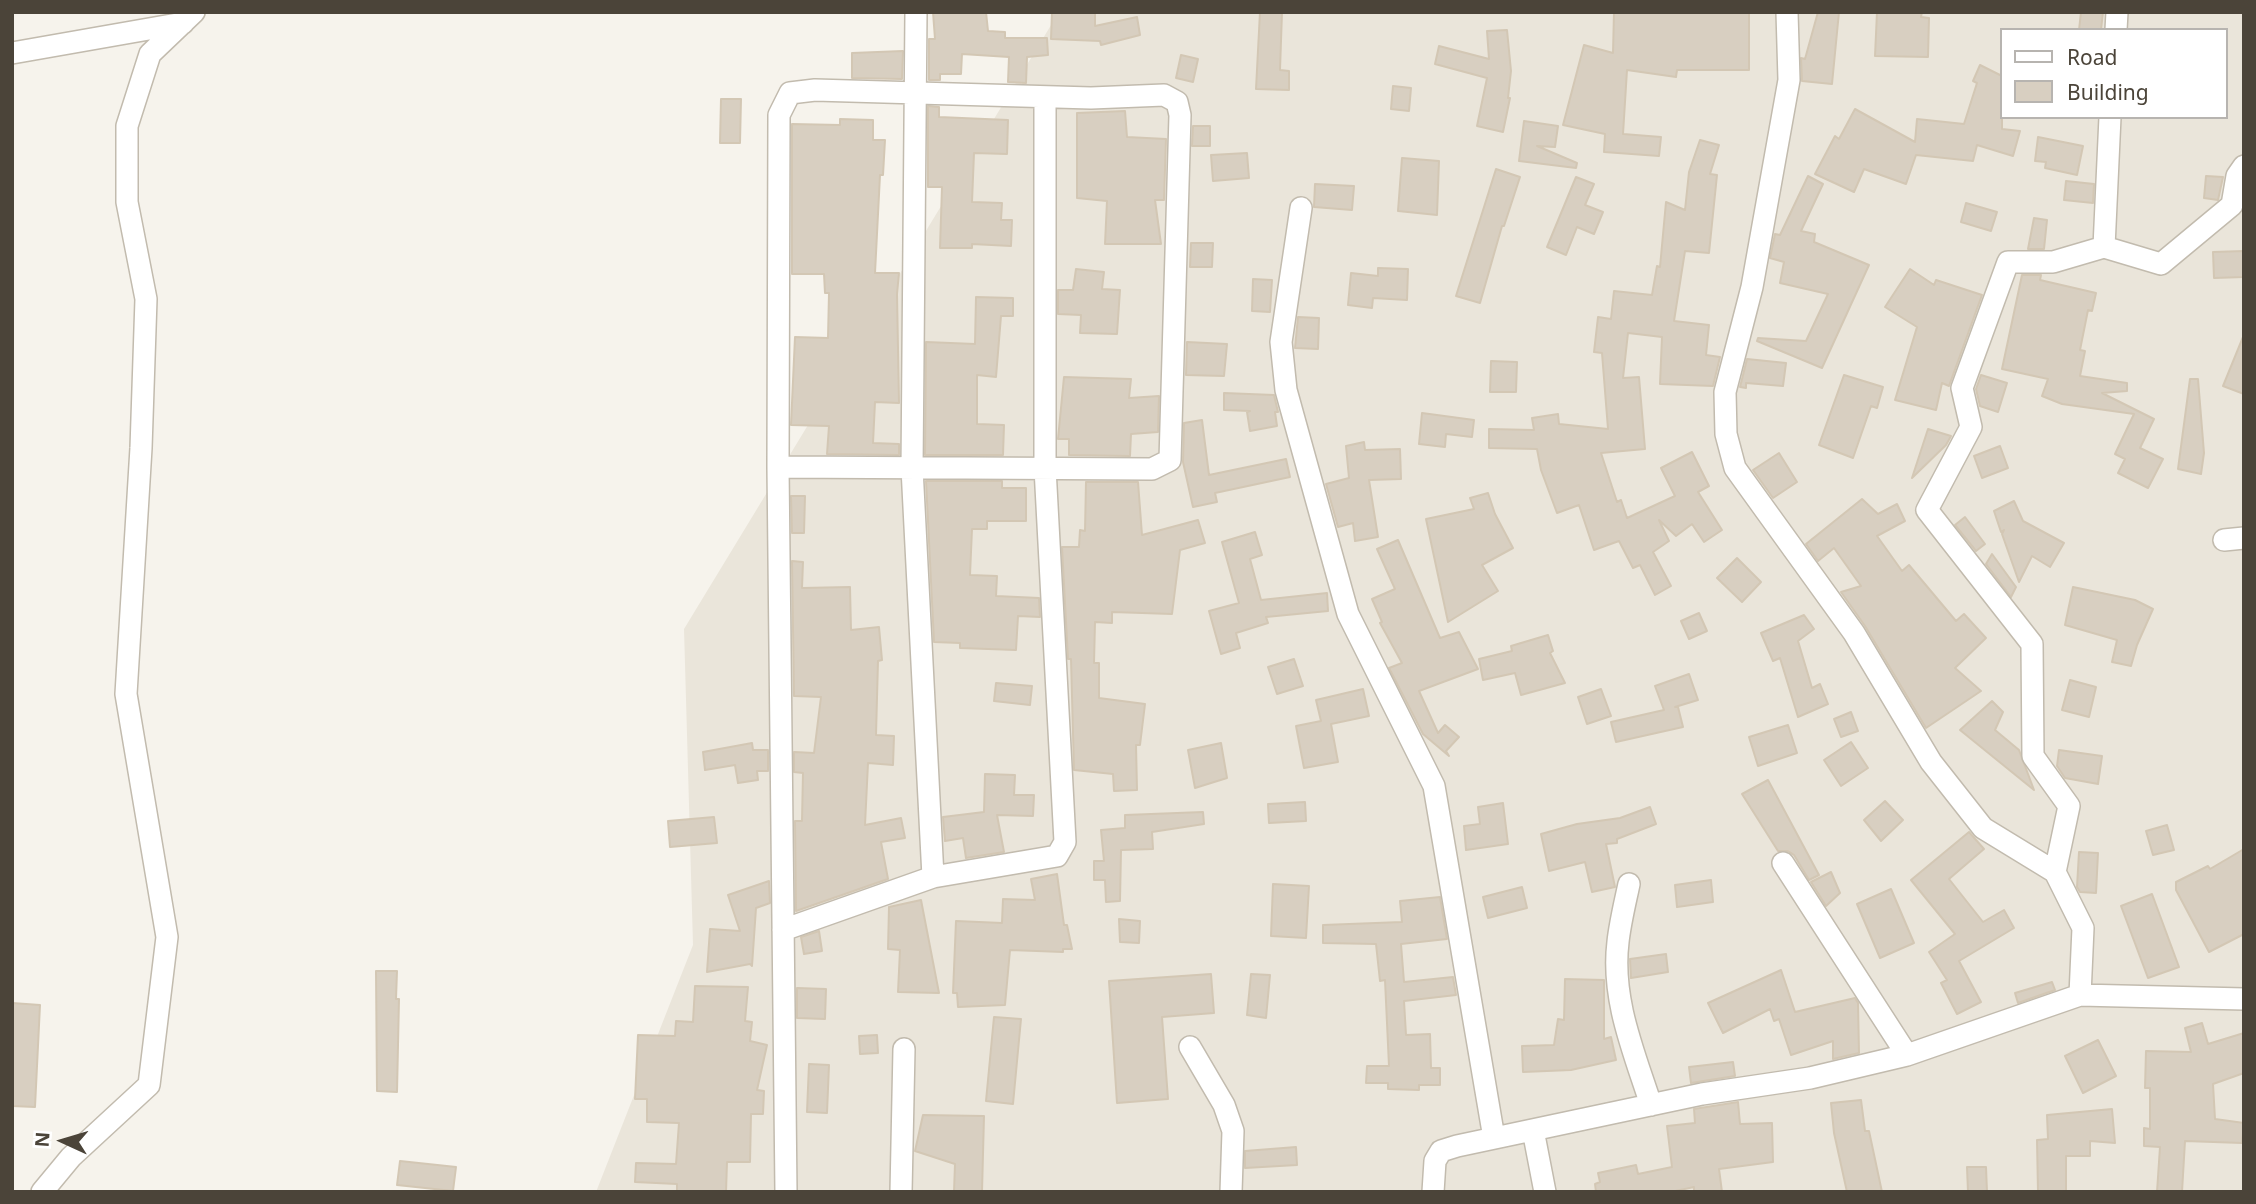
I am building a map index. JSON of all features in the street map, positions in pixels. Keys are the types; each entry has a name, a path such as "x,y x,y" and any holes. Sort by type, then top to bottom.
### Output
{"street":[{"path":"916,12 912,468 933,877"},
{"path":"1787,12 1789,80 1752,287 1725,392 1726,434 1735,468 1854,633 1931,762 1983,828 2055,872 2083,928 2080,995"},
{"path":"12,53 188,18"},
{"path":"42,1192 71,1157 149,1085 167,937 126,694 141,448 146,299 127,202 127,126 150,54 188,18"},
{"path":"778,467 1152,469 1170,460 1181,115 1177,102 1164,95 1045,97 815,90 790,93 779,116 778,467 786,1192"},
{"path":"783,930 933,877 1057,856 1065,842 1045,468 1045,97"},
{"path":"2104,247 2110,119"},
{"path":"2055,872 2069,806 2033,756 2032,643 1927,510 1971,427 1962,388 2008,262 2053,262 2104,247 2161,264 2232,205 2237,176 2244,166"},
{"path":"1301,208 1281,342 1286,390 1348,614 1434,786 1494,1138"},
{"path":"1783,863 1907,1055"},
{"path":"1629,884 1618,943 1617,983 1622,1016 1651,1105"},
{"path":"1433,1192 1435,1161 1441,1151 1651,1105 1810,1078 1907,1055 2080,995 2244,999"},
{"path":"1190,1047 1224,1105 1233,1132 1231,1192"},
{"path":"901,1192 904,1049"},
{"path":"1533,1130 1545,1192"}],"shaded area":[{"path":"1059,12 2244,12 2244,1192 596,1192 693,945 684,629"}],"building":[{"path":"933,12 986,12 988,31 1005,32 1005,38 1047,38 1048,55 1027,57 1026,83 1008,82 1009,57 962,54 961,74 940,74 940,80 929,80 929,39 935,39"},
{"path":"1052,12 1095,12 1095,26 1137,17 1140,35 1101,45 1100,41 1051,39"},
{"path":"1260,12 1282,12 1280,70 1289,71 1289,90 1256,89"},
{"path":"1614,12 1749,12 1749,70 1677,70 1676,77 1627,70 1623,134 1661,137 1659,156 1604,152 1605,134 1563,125 1584,45 1613,53"},
{"path":"1818,12 1839,12 1832,84 1802,81 1801,58 1805,59"},
{"path":"1877,12 1922,12 1921,17 1929,18 1928,57 1875,56"},
{"path":"2081,12 2103,12 2101,28 2079,28"},
{"path":"1507,30 1511,71 1510,98 1503,132 1477,126 1487,78 1435,64 1439,46 1489,59 1487,31"},
{"path":"903,51 902,79 852,78 852,53"},
{"path":"1181,55 1198,59 1193,82 1176,78"},
{"path":"1980,65 2000,75 2002,129 2020,131 2013,156 1977,145 1973,161 1916,155 1906,184 1864,169 1854,192 1815,174 1835,136 1839,139 1855,109 1915,142 1917,119 1964,124 1977,83 1973,81"},
{"path":"1393,86 1411,88 1409,111 1391,109"},
{"path":"721,99 741,99 740,143 720,143"},
{"path":"928,106 939,107 939,117 1008,120 1007,154 974,153 972,202 1002,203 1001,220 1012,220 1011,246 972,244 972,248 940,248 942,187 928,187"},
{"path":"1125,111 1127,137 1166,139 1164,200 1155,200 1161,244 1105,244 1107,201 1077,198 1077,113"},
{"path":"840,119 873,120 873,140 885,140 883,175 880,175 875,273 899,273 899,403 875,402 873,443 899,444 899,455 827,454 829,426 791,425 795,337 828,338 829,293 825,293 824,274 792,274 792,124 840,125"},
{"path":"1524,121 1558,126 1555,147 1537,146 1577,163 1576,168 1519,161"},
{"path":"1193,126 1210,126 1210,146 1192,146"},
{"path":"2038,137 2083,146 2077,175 2045,168 2046,162 2035,161"},
{"path":"1700,140 1719,145 1710,174 1717,175 1709,253 1685,251 1674,321 1709,325 1706,355 1720,357 1713,386 1660,384 1662,337 1628,333 1623,378 1639,377 1645,449 1601,453 1617,502 1621,500 1627,518 1675,496 1661,468 1692,452 1709,486 1698,492 1722,530 1704,542 1692,524 1676,536 1659,520 1669,541 1653,552 1671,586 1655,595 1640,565 1633,568 1619,541 1594,550 1579,505 1557,513 1541,470 1537,449 1489,448 1489,429 1534,430 1532,418 1558,414 1559,424 1608,429 1602,353 1594,352 1598,317 1611,319 1614,291 1652,295 1657,266 1660,267 1666,202 1685,210 1689,172"},
{"path":"1247,153 1249,178 1213,181 1211,155"},
{"path":"1402,158 1439,161 1437,215 1398,211"},
{"path":"1496,169 1520,177 1502,226 1480,303 1456,296"},
{"path":"1808,176 1823,184 1801,231 1815,234 1814,242 1869,265 1822,368 1757,341 1758,338 1806,341 1828,294 1780,283 1784,262 1770,258 1775,234 1780,235"},
{"path":"2206,176 2223,177 2218,200 2204,198"},
{"path":"1576,177 1594,184 1585,205 1603,212 1594,234 1577,227 1566,255 1547,247"},
{"path":"2066,181 2094,184 2093,203 2064,200"},
{"path":"1315,184 1354,186 1352,210 1314,207"},
{"path":"1966,203 1997,212 1991,231 1961,222"},
{"path":"2034,218 2047,220 2044,249 2028,249"},
{"path":"1191,243 1213,243 1212,267 1190,267"},
{"path":"2244,251 2244,277 2214,278 2213,252"},
{"path":"1378,268 1408,269 1407,300 1373,298 1372,308 1348,305 1351,273 1378,276"},
{"path":"1076,269 1104,272 1102,289 1120,290 1117,334 1080,333 1081,315 1058,314 1058,290 1073,290"},
{"path":"1910,269 1934,285 1936,280 1982,295 1949,386 1942,383 1936,410 1895,400 1917,327 1885,307"},
{"path":"2022,275 2041,275 2040,280 2096,293 2092,311 2088,310 2080,350 2085,351 2080,376 2127,383 2127,391 2102,393 2154,419 2140,448 2163,459 2148,488 2118,473 2125,459 2115,454 2134,414 2062,404 2042,396 2048,379 2002,369"},
{"path":"1253,279 1272,280 1270,312 1252,311"},
{"path":"976,297 1013,298 1013,316 1001,316 996,377 977,375 977,424 1004,425 1003,455 925,455 926,342 975,344"},
{"path":"1298,317 1319,318 1318,349 1295,348"},
{"path":"2244,337 2244,394 2223,386"},
{"path":"1187,342 1227,344 1224,376 1186,375"},
{"path":"1747,359 1786,363 1783,386 1746,383 1746,388 1740,387"},
{"path":"1491,361 1517,362 1516,392 1490,392"},
{"path":"1844,375 1883,387 1877,408 1871,406 1853,458 1819,445"},
{"path":"1981,375 2007,383 1998,412 1980,406 1976,389"},
{"path":"1064,377 1131,379 1129,398 1159,396 1158,432 1131,434 1130,456 1069,455 1069,439 1058,439"},
{"path":"2190,379 2198,379 2204,453 2201,474 2178,469"},
{"path":"1224,393 1274,395 1278,412 1275,412 1277,426 1250,431 1247,412 1250,411 1224,410"},
{"path":"1422,413 1474,420 1472,437 1446,434 1445,447 1419,444"},
{"path":"1202,420 1209,475 1286,459 1290,477 1215,493 1217,502 1193,507 1183,462 1184,423"},
{"path":"1928,429 1951,436 1946,445 1912,478"},
{"path":"1364,442 1365,450 1400,449 1401,479 1369,480 1378,537 1355,541 1353,523 1338,527 1326,484 1349,478 1346,446"},
{"path":"2000,446 2008,468 1982,478 1974,456"},
{"path":"1779,453 1797,482 1773,498 1753,470"},
{"path":"926,481 1002,481 1002,488 1026,488 1026,521 987,521 987,529 972,529 970,575 997,576 996,596 1039,598 1040,617 1018,616 1016,650 960,648 960,643 934,642"},
{"path":"1086,482 1138,482 1142,535 1198,520 1205,543 1180,550 1172,614 1112,612 1112,623 1095,622 1094,663 1099,663 1099,698 1145,704 1140,745 1136,745 1137,790 1114,791 1113,774 1074,770 1071,659 1068,659 1062,547 1079,547 1080,530 1085,531"},
{"path":"1488,493 1495,514 1513,548 1482,565 1498,591 1448,622 1426,519 1474,509 1470,498"},
{"path":"791,496 805,496 804,533 792,533"},
{"path":"1862,499 1878,514 1897,504 1905,521 1877,536 1902,571 1909,565 1956,621 1964,614 1986,638 1955,668 1981,691 1926,728 1865,626 1841,592 1861,586 1834,548 1818,561 1806,544"},
{"path":"2014,501 2023,521 2064,543 2050,567 2032,556 2019,582 2002,534 2004,530 2001,532 1994,511"},
{"path":"1965,517 1985,544 1976,551 1955,525"},
{"path":"1255,532 1262,555 1250,559 1261,600 1327,593 1328,611 1266,617 1268,623 1236,633 1240,648 1221,654 1209,611 1239,603 1222,542"},
{"path":"1398,540 1440,638 1459,632 1478,669 1419,691 1438,733 1445,725 1459,737 1446,751 1449,756 1423,734 1389,668 1402,663 1380,623 1382,622 1372,599 1395,589 1377,549"},
{"path":"1992,554 2016,587 2011,597 1986,564"},
{"path":"1737,558 1761,582 1742,602 1717,578"},
{"path":"792,561 803,562 802,588 850,587 851,630 879,627 882,660 878,661 876,735 894,736 893,765 868,763 865,825 901,818 905,838 881,842 888,879 796,911 795,821 802,821 803,773 794,772 794,752 814,753 821,697 794,696"},
{"path":"2073,587 2135,600 2153,609 2131,666 2112,662 2117,640 2065,625"},
{"path":"1699,613 1707,631 1689,639 1681,621"},
{"path":"1804,615 1814,629 1798,641 1812,688 1820,684 1828,704 1798,717 1780,658 1773,661 1761,633"},
{"path":"1548,635 1553,651 1550,653 1565,683 1521,695 1515,673 1483,680 1479,659 1512,651 1511,646"},
{"path":"1294,659 1303,686 1277,694 1268,667"},
{"path":"1689,674 1698,700 1675,707 1678,707 1683,727 1616,742 1611,722 1664,710 1655,686"},
{"path":"2070,680 2096,687 2089,717 2062,710"},
{"path":"996,683 1032,686 1030,705 994,701"},
{"path":"1363,689 1369,716 1331,724 1338,762 1304,768 1296,726 1321,721 1316,700"},
{"path":"1601,689 1611,716 1587,724 1578,697"},
{"path":"1992,701 2003,712 1995,730 2019,750 2034,790 1960,730"},
{"path":"1851,712 1858,731 1841,737 1834,719"},
{"path":"1788,725 1797,753 1758,766 1749,737"},
{"path":"1851,742 1868,768 1841,786 1824,760"},
{"path":"752,743 753,750 768,750 768,771 757,771 758,780 738,783 735,765 705,770 703,752"},
{"path":"1221,743 1227,778 1195,788 1188,750"},
{"path":"2059,750 2102,756 2098,784 2065,778 2057,766"},
{"path":"985,774 1015,775 1014,795 1034,795 1033,816 997,815 1004,852 966,858 963,838 945,841 943,817 984,812"},
{"path":"1768,780 1819,875 1809,880 1794,855 1788,851 1778,851 1742,794"},
{"path":"1885,801 1903,820 1881,841 1864,820"},
{"path":"1305,802 1306,821 1269,823 1268,804"},
{"path":"1503,803 1508,844 1466,850 1464,826 1480,824 1478,807"},
{"path":"1650,807 1656,824 1617,839 1617,843 1606,844 1615,887 1592,892 1585,862 1549,871 1541,834 1577,824 1620,818"},
{"path":"1203,812 1204,824 1152,832 1153,849 1121,850 1120,901 1106,902 1105,880 1094,880 1094,861 1104,861 1101,830 1125,828 1125,815"},
{"path":"714,817 717,843 670,847 668,821"},
{"path":"2167,825 2174,850 2153,855 2146,831"},
{"path":"1969,832 1984,849 1949,879 1983,922 2004,910 2014,928 1959,961 1981,1002 1957,1014 1941,983 1947,980 1929,952 1955,934 1911,880"},
{"path":"2244,849 2244,934 2209,952 2176,890 2176,882 2208,866 2210,869"},
{"path":"2079,852 2098,853 2096,893 2080,892 2077,887"},
{"path":"1831,872 1840,893 1826,906 1811,882"},
{"path":"1057,874 1064,925 1067,925 1072,949 1063,949 1063,952 1010,950 1005,1005 958,1007 957,993 953,993 956,921 1002,923 1003,899 1035,900 1031,879"},
{"path":"1711,880 1713,902 1677,907 1675,885"},
{"path":"769,881 770,903 756,908 752,966 750,964 707,972 710,929 740,931 728,895"},
{"path":"1273,884 1309,886 1306,938 1271,936"},
{"path":"1522,887 1527,908 1488,918 1483,897"},
{"path":"1891,889 1914,943 1880,958 1857,904"},
{"path":"2152,894 2179,967 2148,978 2121,906"},
{"path":"1440,897 1447,939 1401,944 1404,982 1453,977 1456,995 1404,1001 1406,1035 1430,1034 1431,1068 1440,1068 1440,1085 1419,1085 1419,1090 1388,1089 1388,1083 1366,1083 1367,1066 1389,1066 1385,980 1380,981 1376,944 1323,943 1323,925 1402,922 1400,901"},
{"path":"921,900 939,993 898,992 900,950 888,949 889,907"},
{"path":"1119,919 1140,921 1139,943 1120,942"},
{"path":"819,931 822,951 804,954 801,937"},
{"path":"1666,954 1668,972 1631,978 1630,959"},
{"path":"1781,970 1795,1012 1855,998 1858,1003 1859,1053 1833,1059 1833,1041 1791,1055 1779,1019 1774,1021 1770,1009 1723,1033 1708,1003"},
{"path":"376,971 397,971 397,1092 377,1091"},
{"path":"1211,974 1214,1013 1162,1017 1168,1099 1117,1103 1109,981"},
{"path":"1251,974 1270,975 1266,1018 1247,1015"},
{"path":"1565,979 1604,980 1604,1039 1611,1037 1616,1060 1571,1070 1523,1072 1522,1046 1554,1045 1558,1019 1564,1020"},
{"path":"2052,982 2055,990 2018,1003 2015,993"},
{"path":"695,986 748,987 745,1021 752,1022 750,1041 767,1045 757,1090 764,1091 763,1114 751,1114 750,1162 727,1162 726,1192 677,1192 677,1184 635,1182 636,1163 676,1164 679,1123 647,1122 647,1099 635,1099 638,1035 675,1036 676,1021 693,1022"},
{"path":"797,988 826,989 825,1019 797,1018"},
{"path":"12,1003 40,1005 35,1107 12,1106"},
{"path":"994,1017 1021,1019 1013,1104 986,1101"},
{"path":"2202,1023 2208,1044 2244,1033 2244,1073 2213,1084 2215,1119 2244,1123 2242,1143 2185,1141 2182,1192 2157,1192 2160,1147 2144,1146 2144,1128 2150,1129 2150,1088 2145,1088 2146,1051 2191,1052 2185,1028"},
{"path":"877,1035 878,1053 860,1054 859,1036"},
{"path":"2098,1040 2116,1076 2083,1093 2065,1056"},
{"path":"1733,1062 1735,1076 1691,1083 1689,1067"},
{"path":"809,1064 829,1065 827,1113 807,1112"},
{"path":"1861,1100 1865,1131 1869,1131 1882,1192 1847,1192 1834,1133 1831,1103"},
{"path":"1738,1102 1740,1124 1772,1123 1773,1162 1719,1169 1722,1192 1694,1192 1694,1187 1671,1192 1596,1192 1595,1184 1600,1182 1598,1173 1636,1165 1638,1174 1672,1167 1667,1126 1695,1123 1694,1109"},
{"path":"2112,1109 2115,1143 2090,1141 2090,1156 2066,1156 2066,1192 2038,1192 2037,1140 2048,1139 2047,1115"},
{"path":"923,1115 984,1116 982,1192 954,1192 955,1164 915,1151"},
{"path":"1296,1147 1297,1165 1245,1168 1245,1151"},
{"path":"400,1161 456,1167 453,1191 397,1185"},
{"path":"1967,1167 1986,1167 1987,1192 1968,1192"}]}
